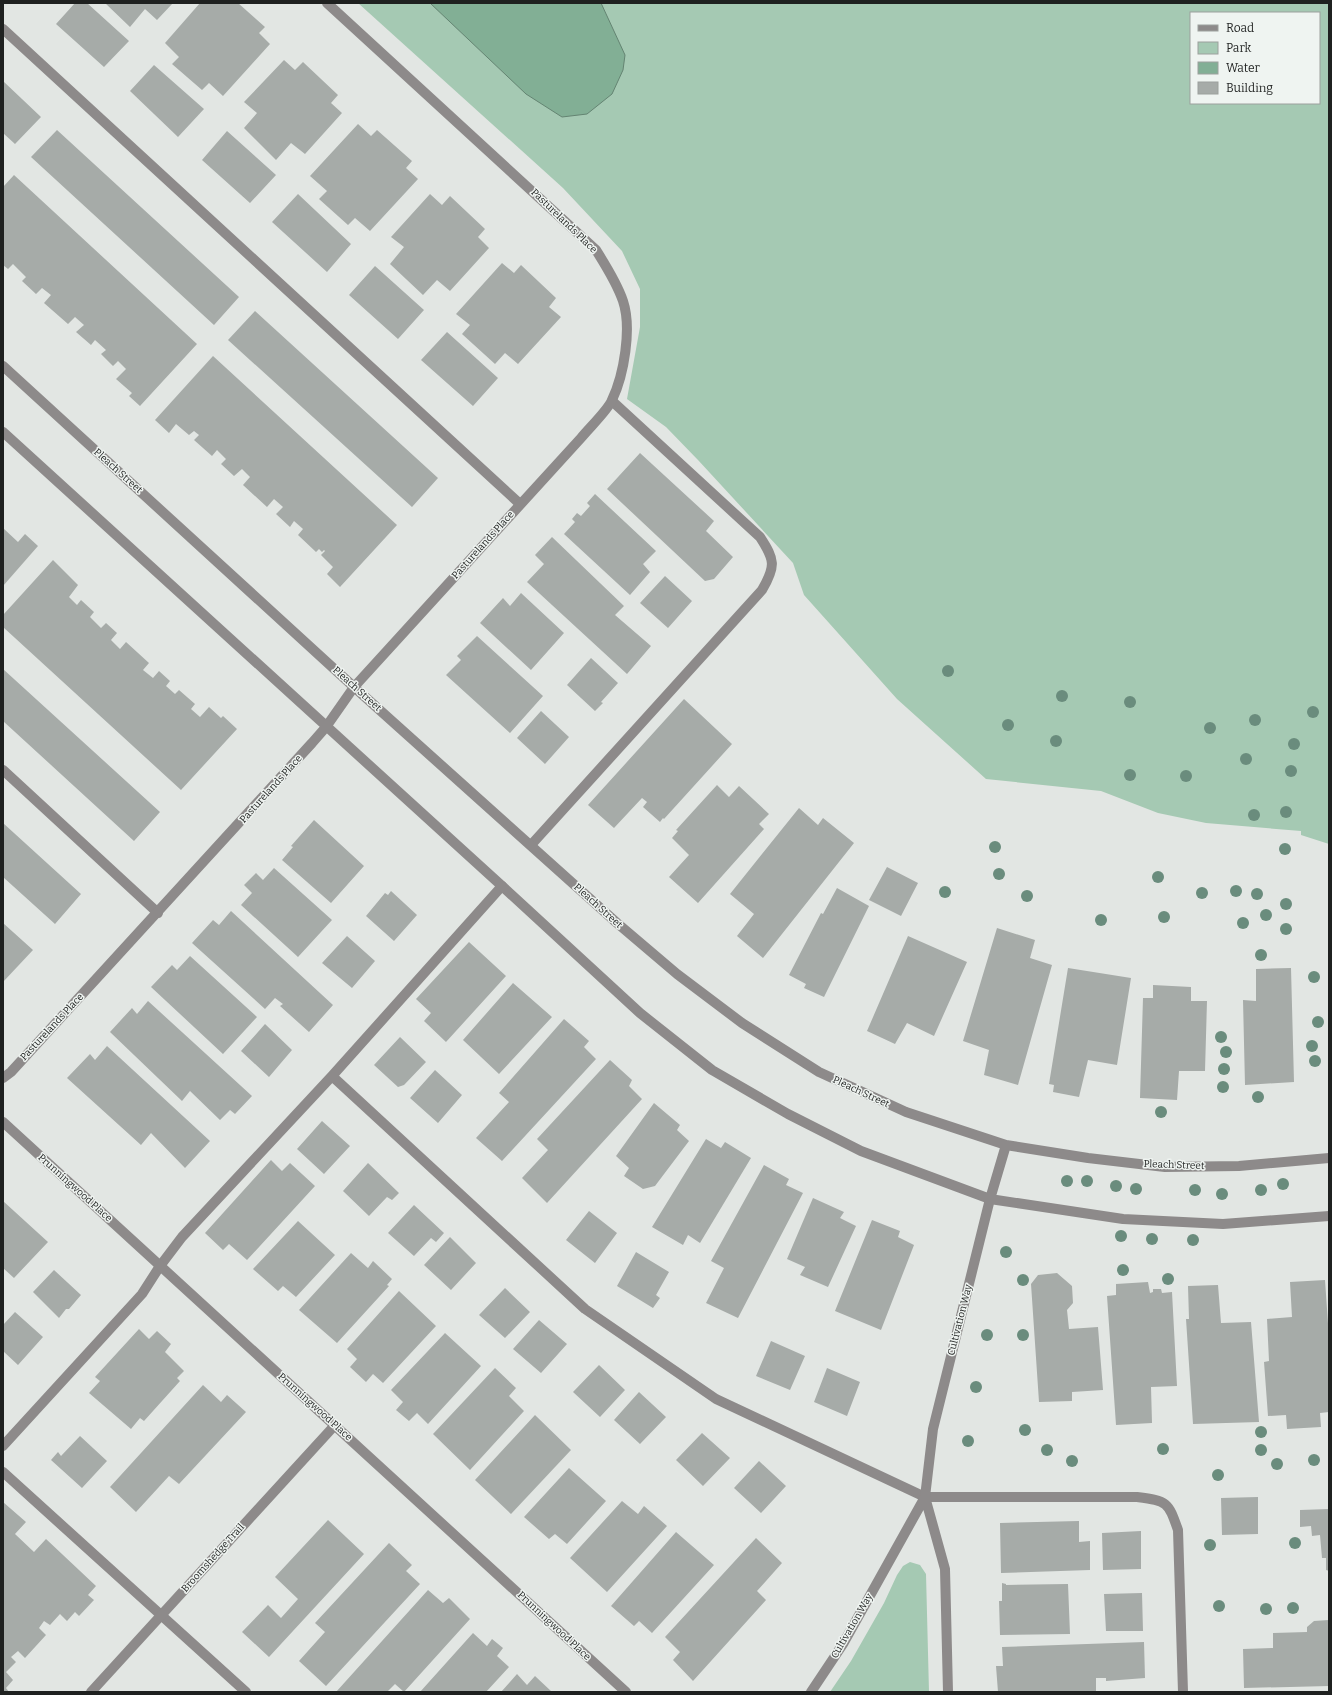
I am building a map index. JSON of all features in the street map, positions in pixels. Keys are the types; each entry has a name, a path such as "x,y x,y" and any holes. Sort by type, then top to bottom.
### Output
{"street":[{"name":"Pasturelands Place","path":"3,1078 158,913 326,727 354,687 612,401 623,364 628,333 624,303 612,276 596,250 327,3"},
{"path":"3,29 520,504"},
{"name":"Pleach Street","path":"3,366 354,687 617,923 677,974 742,1023 819,1072 906,1112 1006,1145 1088,1158 1165,1167 1239,1166 1329,1158"},
{"path":"531,845 762,590 771,574 772,560 769,551 760,537 612,401"},
{"path":"3,432 640,1013 712,1070 788,1114 861,1152 990,1199 1124,1219 1222,1224 1329,1216"},
{"path":"3,770 158,913"},
{"path":"3,1446 142,1294 160,1266 182,1237 332,1076 502,886"},
{"path":"332,1076 585,1309 716,1399 925,1497 1137,1496 1156,1499 1170,1508 1178,1530 1183,1692"},
{"name":"Prunningwood Place","path":"3,1122 626,1692"},
{"name":"Cultivation Way","path":"948,1692 945,1569 925,1497 933,1428 990,1199 1006,1145"},
{"name":"Broomshedge Trail","path":"91,1692 335,1425"},
{"path":"3,1472 246,1692"},
{"name":"Cultivation Way","path":"811,1692 843,1644 925,1497"}],"green space":[{"path":"358,3 1329,3 1329,844 1301,835 1301,831 1206,823 1158,813 1101,791 986,779 897,699 804,595 793,563 666,427 627,399 640,327 640,289 622,251 563,188"},
{"path":"910,1562 920,1565 926,1574 929,1692 830,1692 851,1661 884,1603 897,1575 903,1566"}],"water":[{"path":"430,3 601,3 625,55 623,70 612,94 587,114 562,117 526,94"}],"building":[{"path":"75,3 87,3 129,41 104,67 56,24"},
{"path":"105,3 173,3 157,20 145,9 130,27"},
{"path":"200,3 238,3 265,27 259,33 270,44 223,96 209,83 202,90 172,64 179,57 165,43"},
{"path":"284,60 295,70 303,62 338,95 331,103 342,113 305,154 291,143 276,160 244,128 257,113 244,102"},
{"path":"154,65 204,109 178,137 130,91"},
{"path":"3,81 41,117 15,144 3,133"},
{"path":"358,124 371,136 377,130 412,161 406,168 418,179 370,231 355,218 348,225 319,199 327,191 310,176"},
{"path":"57,130 239,297 214,325 31,157"},
{"path":"227,131 276,175 250,203 202,160"},
{"path":"14,175 197,344 140,406 129,396 132,393 116,379 126,369 118,361 113,366 101,354 106,350 95,340 91,345 76,332 84,325 75,317 68,324 44,303 51,295 42,288 36,294 22,281 26,277 13,264 8,269 3,265 3,187"},
{"path":"298,194 351,244 327,272 272,222"},
{"path":"430,194 442,205 450,196 485,229 478,237 489,248 450,291 437,280 423,295 390,264 404,247 391,237"},
{"path":"502,263 514,273 521,265 556,298 549,307 561,317 518,364 505,353 495,364 462,334 470,325 456,314"},
{"path":"375,266 424,310 398,339 349,295"},
{"path":"255,311 438,478 412,507 228,340"},
{"path":"447,332 498,378 473,406 421,360"},
{"path":"213,356 397,525 340,587 327,574 333,567 321,555 325,551 324,550 322,552 319,549 316,552 298,535 303,529 294,521 290,527 276,514 283,507 274,499 267,507 243,485 250,477 242,469 234,476 221,464 226,459 217,450 212,456 194,440 199,435 194,431 189,435 176,424 169,433 155,420"},
{"path":"640,453 714,521 706,531 733,557 714,579 705,581 607,489"},
{"path":"595,494 656,551 643,564 650,572 630,595 564,534 575,522 572,519 577,513 581,516 590,506 587,503"},
{"path":"3,528 18,542 25,534 38,546 3,586"},
{"path":"552,537 624,606 615,615 651,646 627,674 527,582 544,564 535,555"},
{"path":"53,560 78,585 69,597 77,605 81,600 94,612 90,617 101,628 106,623 117,633 111,640 120,649 126,642 149,663 143,670 153,678 159,671 170,681 166,686 175,694 179,690 195,704 191,709 200,717 209,707 221,718 223,716 237,729 181,790 3,627 3,615"},
{"path":"665,576 692,601 668,628 640,603"},
{"path":"521,593 564,633 531,670 480,623 503,598 510,606"},
{"path":"477,636 543,696 510,733 446,675 461,660 457,656"},
{"path":"591,658 618,683 595,711 567,685"},
{"path":"3,669 160,812 134,841 3,721"},
{"path":"684,699 732,744 660,822 643,807 647,802 642,798 614,828 588,805"},
{"path":"541,711 569,737 545,764 517,738"},
{"path":"717,785 729,797 739,786 769,814 759,824 764,829 698,903 669,877 689,855 672,838 678,831 676,830"},
{"path":"799,808 818,825 823,818 854,843 763,958 737,936 754,914 730,894"},
{"path":"314,820 364,866 331,903 282,860 293,847 291,846"},
{"path":"3,823 81,894 55,924 3,877"},
{"path":"887,867 918,883 901,916 869,900"},
{"path":"274,868 332,920 298,957 241,905 252,893 244,885 256,873 263,880"},
{"path":"837,888 869,906 824,997 804,988 806,984 789,975 821,913 823,914"},
{"path":"391,891 417,915 394,941 366,916 385,893 388,895"},
{"path":"231,911 333,1005 309,1032 280,1006 283,1004 275,998 265,1009 192,943 213,920 219,925"},
{"path":"3,923 33,950 3,982"},
{"path":"997,928 1035,940 1030,958 1052,965 1018,1085 984,1075 989,1050 963,1041"},
{"path":"347,936 375,961 352,988 322,963"},
{"path":"908,936 967,962 934,1036 907,1023 895,1044 867,1031"},
{"path":"469,942 506,976 446,1042 424,1021 431,1013 416,999"},
{"path":"190,956 257,1017 223,1054 151,987 172,965 177,970"},
{"path":"1068,968 1131,978 1117,1065 1088,1060 1079,1097 1053,1092 1054,1085 1049,1084"},
{"path":"1291,968 1294,1082 1245,1085 1243,1000 1256,1001 1256,969"},
{"path":"513,983 552,1017 499,1074 463,1040"},
{"path":"1153,985 1191,987 1191,1001 1207,1001 1205,1071 1179,1071 1177,1100 1140,1098 1143,998 1153,998"},
{"path":"148,1001 252,1096 235,1114 230,1110 220,1120 190,1091 182,1101 110,1032 132,1008 137,1014"},
{"path":"564,1019 589,1041 584,1047 596,1059 502,1161 476,1138 509,1102 499,1093"},
{"path":"265,1024 292,1050 269,1077 241,1051"},
{"path":"400,1037 426,1062 404,1085 398,1087 374,1065"},
{"path":"107,1046 210,1141 185,1168 151,1133 141,1145 67,1078 90,1054 95,1060"},
{"path":"610,1060 632,1080 629,1086 642,1099 547,1203 522,1178 548,1150 537,1139"},
{"path":"435,1070 462,1095 438,1123 410,1098"},
{"path":"654,1103 680,1125 677,1130 689,1141 655,1186 643,1189 624,1176 629,1168 616,1156"},
{"path":"322,1121 350,1146 324,1174 297,1149"},
{"path":"706,1139 721,1148 725,1142 751,1158 700,1243 688,1235 683,1245 652,1227"},
{"path":"271,1160 282,1171 290,1163 315,1186 247,1260 229,1244 223,1250 205,1233"},
{"path":"368,1163 399,1193 392,1200 387,1197 369,1216 343,1191"},
{"path":"764,1165 789,1179 786,1185 803,1193 738,1318 706,1303 724,1268 711,1261"},
{"path":"813,1198 844,1212 840,1218 856,1226 828,1287 800,1275 805,1267 787,1259"},
{"path":"3,1201 48,1242 14,1278 3,1268"},
{"path":"414,1205 444,1233 436,1242 431,1238 414,1256 388,1233"},
{"path":"589,1211 617,1233 595,1263 566,1240"},
{"path":"872,1220 900,1231 898,1237 914,1245 881,1330 835,1311"},
{"path":"298,1221 335,1255 296,1297 283,1286 278,1291 253,1269"},
{"path":"450,1237 476,1263 451,1290 424,1265"},
{"path":"636,1252 669,1272 656,1295 660,1298 653,1308 617,1286"},
{"path":"351,1253 368,1268 373,1261 392,1279 387,1285 389,1286 337,1343 299,1310"},
{"path":"54,1270 81,1295 59,1318 33,1292"},
{"path":"1057,1273 1072,1286 1073,1303 1067,1310 1069,1329 1098,1327 1103,1390 1072,1392 1072,1401 1039,1402 1031,1284 1038,1275"},
{"path":"1325,1280 1329,1338 1329,1412 1320,1413 1321,1427 1287,1429 1286,1415 1268,1416 1264,1362 1269,1361 1267,1319 1292,1317 1290,1282"},
{"path":"1148,1282 1150,1293 1153,1292 1153,1289 1161,1289 1162,1293 1172,1292 1177,1386 1151,1387 1152,1423 1116,1425 1107,1296 1116,1295 1116,1284"},
{"path":"1218,1285 1221,1323 1251,1322 1259,1422 1193,1424 1186,1319 1189,1319 1188,1286"},
{"path":"505,1288 530,1312 505,1338 479,1315"},
{"path":"399,1291 436,1326 383,1383 373,1374 366,1382 350,1367 357,1359 347,1349"},
{"path":"15,1312 43,1337 18,1365 3,1351 3,1325"},
{"path":"539,1320 567,1344 541,1373 513,1349"},
{"path":"139,1329 149,1339 157,1331 171,1344 165,1352 184,1371 177,1378 180,1381 144,1421 140,1418 131,1429 89,1393 100,1381 95,1377"},
{"path":"445,1333 481,1366 428,1424 417,1413 409,1421 396,1410 403,1402 391,1390"},
{"path":"771,1341 805,1356 790,1390 756,1376"},
{"path":"599,1365 625,1390 600,1417 573,1392"},
{"path":"495,1368 516,1388 509,1396 524,1411 470,1470 433,1434"},
{"path":"827,1368 860,1382 847,1416 814,1402"},
{"path":"203,1385 221,1402 227,1395 246,1412 179,1484 169,1476 136,1512 110,1487"},
{"path":"639,1392 666,1417 640,1444 614,1420"},
{"path":"535,1415 571,1450 511,1514 475,1480"},
{"path":"702,1433 730,1458 703,1486 676,1460"},
{"path":"80,1436 107,1461 82,1488 51,1460 58,1452 61,1456"},
{"path":"759,1461 786,1486 761,1513 734,1488"},
{"path":"569,1468 606,1501 567,1544 555,1534 549,1539 524,1517"},
{"path":"1258,1497 1258,1534 1222,1535 1221,1498"},
{"path":"622,1501 638,1514 644,1506 667,1526 607,1592 570,1558"},
{"path":"3,1502 26,1522 15,1534 34,1552 46,1539 96,1586 88,1595 94,1600 79,1616 75,1612 67,1621 60,1614 50,1625 44,1621 39,1628 46,1635 25,1658 18,1651 11,1657 16,1662 6,1672 13,1680 6,1688 9,1692 3,1692"},
{"path":"1329,1509 1329,1571 1326,1570 1326,1558 1322,1558 1320,1535 1312,1536 1311,1526 1300,1527 1300,1510"},
{"path":"328,1520 364,1554 269,1657 242,1632 268,1605 281,1618 298,1599 275,1577"},
{"path":"1079,1521 1079,1542 1090,1541 1090,1570 1001,1573 1000,1523"},
{"path":"1141,1531 1141,1569 1103,1570 1102,1533"},
{"path":"676,1532 714,1565 652,1633 639,1621 634,1626 611,1606"},
{"path":"756,1538 782,1563 757,1591 766,1600 693,1681 673,1660 680,1652 665,1637"},
{"path":"389,1543 412,1565 406,1571 420,1584 326,1686 299,1661 325,1632 315,1623"},
{"path":"1002,1583 1006,1585 1068,1584 1070,1634 1000,1635 999,1601 1002,1601"},
{"path":"428,1590 443,1603 449,1598 470,1619 404,1692 395,1684 387,1692 336,1692"},
{"path":"1142,1593 1143,1631 1106,1631 1104,1594"},
{"path":"1329,1620 1329,1686 1244,1688 1243,1649 1273,1648 1273,1633 1307,1632 1307,1627 1314,1621"},
{"path":"473,1633 487,1646 492,1639 503,1648 497,1656 509,1667 486,1692 420,1692"},
{"path":"1144,1642 1145,1678 1106,1681 1106,1678 1096,1678 1096,1692 998,1692 996,1666 1003,1666 1002,1647"},
{"path":"517,1674 527,1685 535,1676 552,1692 501,1692"}]}
